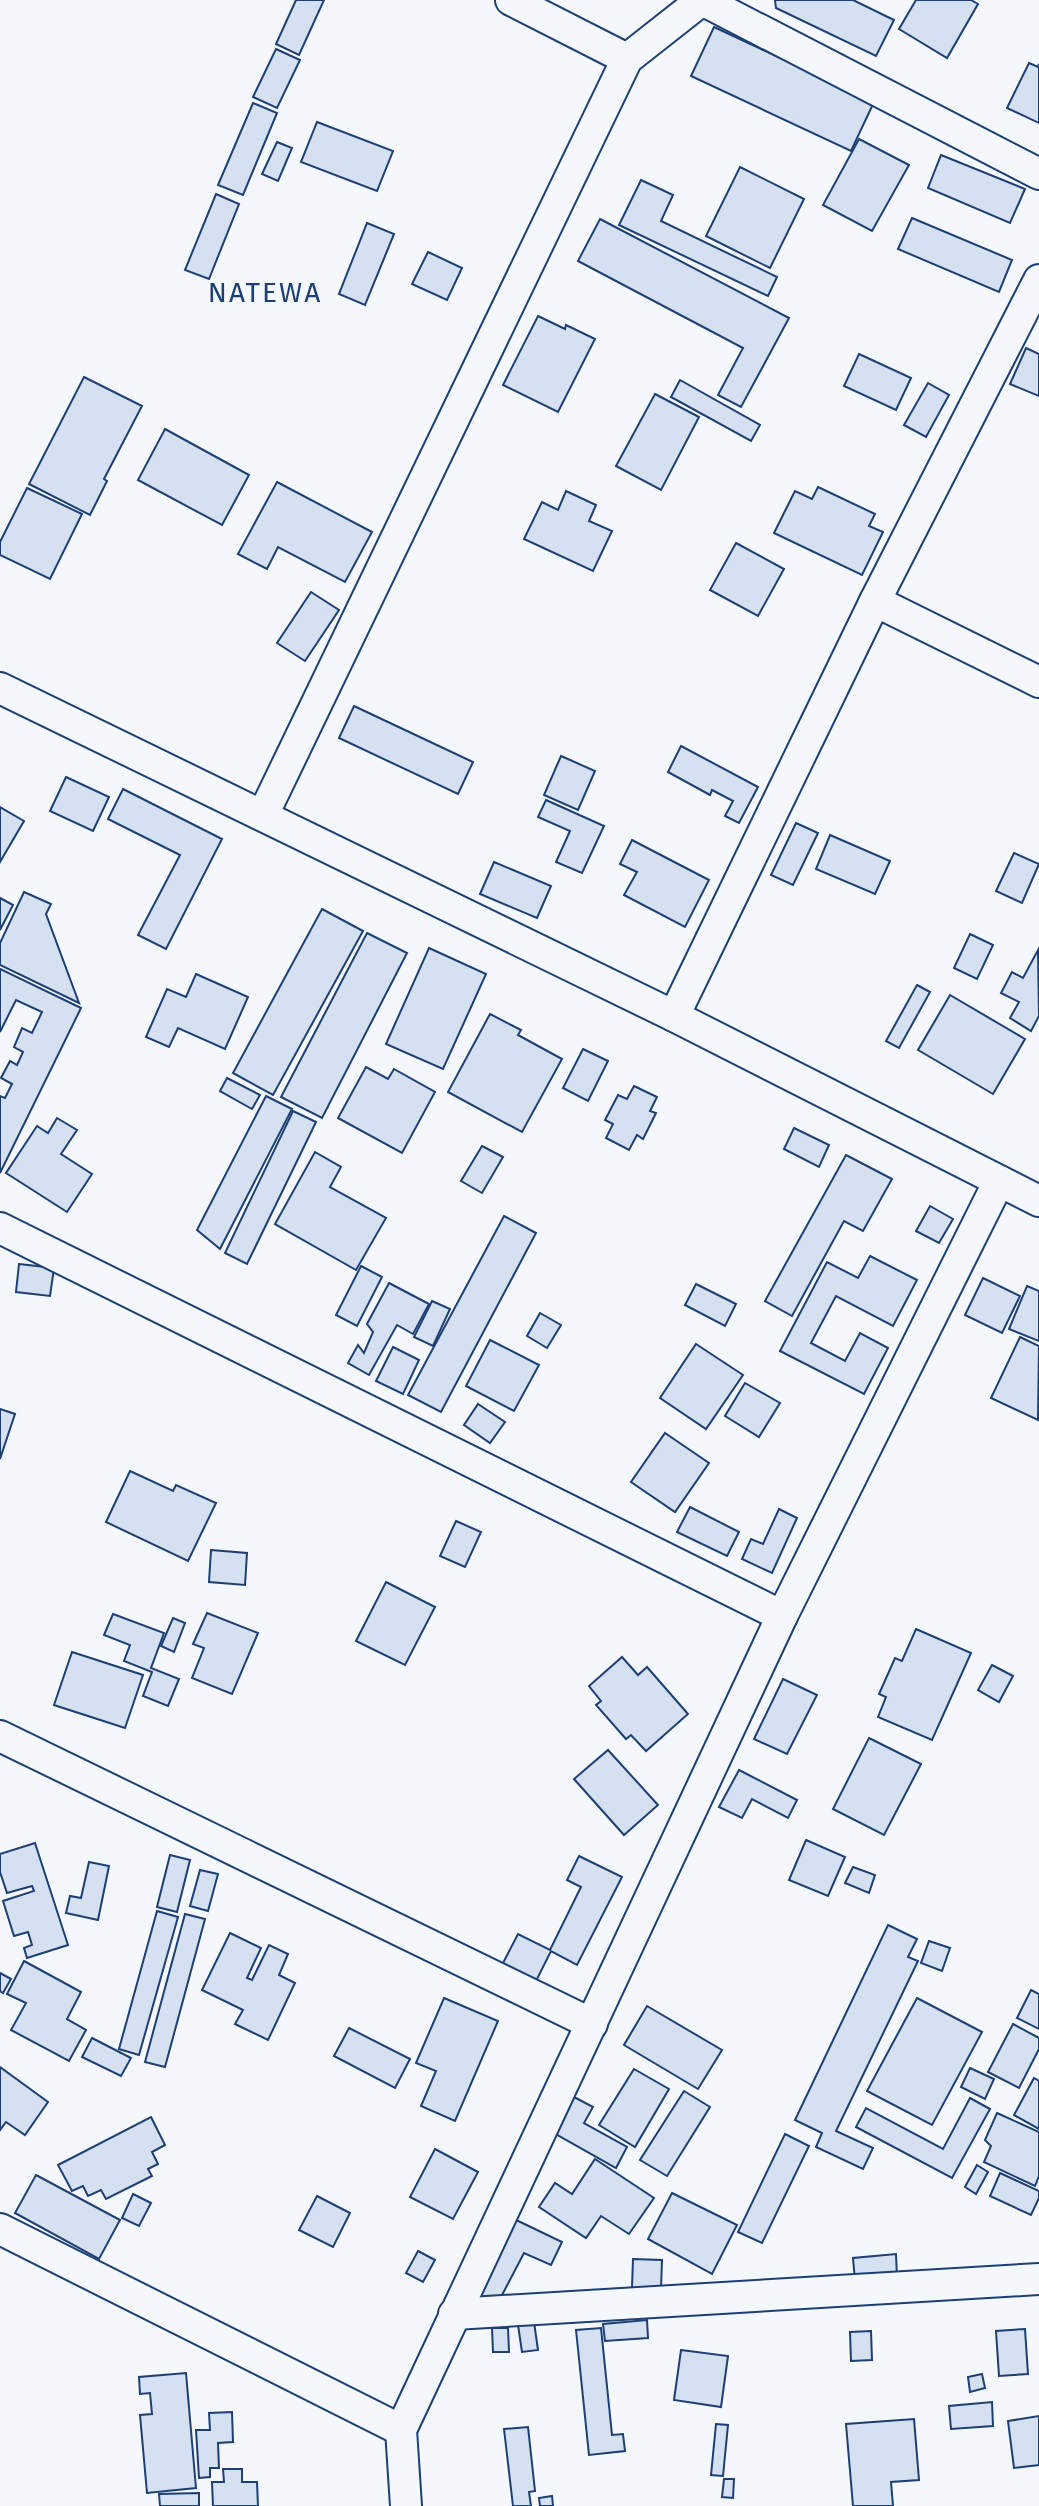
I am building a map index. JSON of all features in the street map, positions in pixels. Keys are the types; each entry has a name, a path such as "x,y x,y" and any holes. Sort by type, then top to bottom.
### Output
{"street":[{"path":"511,0 627,59"},
{"path":"263,815 627,59 702,0 1039,174"},
{"path":"674,1016 875,601 1039,280"},
{"path":"875,601 1039,682"},
{"path":"0,688 674,1016 1039,1201"},
{"path":"406,2506 401,2430 782,1616 999,1181"},
{"path":"0,1228 782,1616"},
{"path":"0,1736 592,2024"},
{"path":"0,2229 401,2430"},
{"path":"454,2314 1039,2279"}],"building":[{"path":"296,0 324,0 299,55 276,44"},
{"path":"775,0 853,0 894,20 876,56 776,8"},
{"path":"916,0 971,0 978,4 947,58 899,29"},
{"path":"714,27 874,102 851,151 691,76"},
{"path":"276,49 300,60 277,108 253,97"},
{"path":"1029,63 1038,67 1039,64 1039,123 1007,108"},
{"path":"253,103 277,113 243,195 218,185"},
{"path":"317,122 393,151 377,191 301,162"},
{"path":"859,139 909,165 872,231 823,205"},
{"path":"277,142 292,148 278,181 262,174"},
{"path":"941,155 1025,189 1010,223 928,188"},
{"path":"740,167 804,199 770,268 706,236"},
{"path":"641,180 673,195 661,221 777,277 768,296 619,225"},
{"path":"216,194 239,204 209,279 185,270"},
{"path":"912,218 1012,260 999,292 898,249"},
{"path":"600,219 789,318 741,407 718,395 743,348 578,261"},
{"path":"367,223 394,234 365,305 339,294"},
{"path":"428,252 462,268 447,300 412,284"},
{"path":"538,316 595,339 558,412 503,385"},
{"path":"1026,348 1039,354 1039,396 1010,384"},
{"path":"859,354 911,378 896,410 844,386"},
{"path":"84,377 142,406 104,479 107,481 90,515 29,484"},
{"path":"680,380 760,425 751,441 671,397"},
{"path":"928,383 949,395 926,437 904,425"},
{"path":"655,394 699,417 661,490 616,466"},
{"path":"165,429 249,475 222,525 138,480"},
{"path":"277,482 372,532 345,582 278,547 267,569 238,554"},
{"path":"818,487 875,514 869,526 883,532 862,575 774,533 795,491 812,499"},
{"path":"27,488 82,514 50,579 0,555 0,542"},
{"path":"566,491 596,505 589,521 612,531 593,571 524,539 542,502 558,510"},
{"path":"736,543 784,569 758,616 710,590"},
{"path":"311,592 339,610 305,661 277,643"},
{"path":"354,706 473,762 458,794 339,738"},
{"path":"681,746 758,787 739,823 725,816 733,801 712,790 710,795 668,772"},
{"path":"561,756 595,771 578,810 544,795"},
{"path":"66,777 109,797 93,831 50,811"},
{"path":"123,789 222,839 166,949 138,935 180,855 108,819"},
{"path":"546,800 604,826 582,873 556,862 570,831 538,817"},
{"path":"0,807 24,821 0,862"},
{"path":"796,823 818,833 793,885 771,875"},
{"path":"830,835 890,861 875,894 816,869"},
{"path":"632,840 709,880 685,927 624,895 637,872 620,864"},
{"path":"1014,853 1039,864 1022,903 996,891"},
{"path":"494,862 551,886 537,918 480,894"},
{"path":"24,892 51,904 46,914 79,1003 0,965 0,943"},
{"path":"0,898 13,905 0,930"},
{"path":"322,909 363,931 273,1095 233,1073"},
{"path":"367,933 407,953 322,1118 281,1097"},
{"path":"970,934 993,945 977,979 954,968"},
{"path":"429,948 486,974 443,1069 386,1044"},
{"path":"1038,950 1039,1016 1031,1031 1010,1018 1019,1002 1001,993 1012,972 1023,978"},
{"path":"0,969 81,1008 0,1173 0,1096 5,1098 12,1084 1,1078 10,1061 17,1065 23,1052 14,1047 22,1028 32,1033 42,1012 16,1000 0,1032"},
{"path":"196,974 248,997 225,1049 178,1028 169,1047 146,1037 167,989 186,997"},
{"path":"917,985 930,992 899,1048 886,1041"},
{"path":"950,995 1025,1039 993,1094 918,1050"},
{"path":"490,1014 521,1030 518,1035 562,1059 522,1132 448,1092"},
{"path":"583,1049 608,1061 588,1101 563,1088"},
{"path":"366,1067 388,1079 394,1069 435,1092 402,1153 338,1118"},
{"path":"227,1078 260,1095 252,1109 220,1091"},
{"path":"634,1086 657,1097 650,1111 656,1113 643,1139 637,1135 629,1150 606,1138 613,1124 605,1120 618,1095 627,1099"},
{"path":"266,1096 292,1109 220,1249 197,1230"},
{"path":"293,1111 316,1122 247,1264 225,1253"},
{"path":"57,1118 77,1130 61,1154 92,1174 67,1212 6,1173 37,1126 48,1133"},
{"path":"794,1128 829,1145 819,1167 784,1149"},
{"path":"482,1146 503,1157 482,1193 461,1181"},
{"path":"315,1152 341,1167 330,1187 386,1218 356,1270 275,1224"},
{"path":"846,1155 892,1179 863,1231 844,1221 792,1316 765,1301"},
{"path":"930,1206 953,1219 939,1243 916,1231"},
{"path":"504,1216 536,1233 441,1412 408,1395"},
{"path":"870,1256 917,1280 893,1326 836,1296 811,1343 845,1361 860,1333 888,1348 864,1394 780,1351 827,1262 858,1278"},
{"path":"19,1264 54,1268 50,1296 16,1292"},
{"path":"361,1266 382,1277 357,1326 336,1315"},
{"path":"983,1278 1020,1296 1002,1333 965,1315"},
{"path":"389,1283 429,1304 413,1334 397,1325 369,1375 348,1363 358,1345 364,1353 373,1332 367,1324"},
{"path":"696,1284 736,1304 725,1326 685,1305"},
{"path":"1027,1286 1039,1291 1039,1341 1009,1329"},
{"path":"432,1301 450,1309 433,1346 414,1337"},
{"path":"540,1313 561,1325 547,1348 527,1336"},
{"path":"1020,1337 1039,1346 1038,1420 991,1398"},
{"path":"490,1340 539,1365 514,1411 466,1386"},
{"path":"696,1344 743,1375 706,1429 660,1398"},
{"path":"393,1347 419,1360 403,1394 376,1381"},
{"path":"745,1383 780,1403 759,1437 725,1416"},
{"path":"478,1404 505,1422 490,1443 464,1425"},
{"path":"0,1409 15,1414 0,1459"},
{"path":"665,1433 709,1463 675,1512 631,1482"},
{"path":"130,1471 173,1491 176,1485 216,1503 188,1561 106,1522"},
{"path":"690,1507 739,1532 727,1556 677,1532"},
{"path":"779,1509 797,1518 772,1573 742,1559 751,1539 763,1544"},
{"path":"456,1521 481,1532 465,1567 440,1556"},
{"path":"211,1550 247,1553 245,1585 209,1582"},
{"path":"386,1582 435,1607 405,1665 356,1641"},
{"path":"207,1613 258,1633 232,1694 192,1678 204,1648 193,1644"},
{"path":"113,1614 164,1633 151,1668 179,1679 168,1706 143,1696 152,1672 124,1661 130,1645 104,1635"},
{"path":"173,1618 185,1623 174,1652 161,1646"},
{"path":"916,1629 971,1653 932,1740 878,1717 886,1697 879,1694 895,1658 902,1661"},
{"path":"72,1652 143,1675 125,1728 54,1705"},
{"path":"622,1657 638,1675 647,1667 688,1714 646,1751 631,1735 626,1739 596,1705 601,1701 589,1686"},
{"path":"992,1665 1013,1676 999,1702 978,1690"},
{"path":"783,1679 817,1695 787,1754 754,1739"},
{"path":"869,1738 921,1764 884,1835 833,1809"},
{"path":"608,1750 658,1805 624,1835 574,1779"},
{"path":"739,1770 797,1800 788,1818 752,1799 742,1818 719,1807"},
{"path":"806,1840 845,1857 828,1896 789,1880"},
{"path":"35,1843 68,1945 27,1958 24,1948 32,1945 28,1932 14,1936 3,1901 34,1891 32,1886 7,1893 0,1872 0,1854"},
{"path":"170,1855 190,1860 177,1912 157,1907"},
{"path":"579,1856 622,1877 577,1965 551,1951 536,1981 502,1965 518,1934 550,1950 581,1887 567,1880"},
{"path":"89,1862 109,1866 98,1920 66,1913 70,1896 81,1898"},
{"path":"853,1867 875,1875 869,1893 845,1883"},
{"path":"200,1870 218,1874 208,1911 190,1906"},
{"path":"157,1911 178,1917 139,2055 119,2049"},
{"path":"185,1914 205,1919 165,2067 145,2062"},
{"path":"888,1925 917,1939 908,1957 918,1961 836,2131 873,2148 863,2169 816,2147 822,2133 795,2120"},
{"path":"230,1933 261,1948 247,1978 252,1980 269,1945 288,1954 279,1975 295,1983 268,2040 235,2024 243,2010 202,1990"},
{"path":"929,1941 950,1948 942,1971 921,1963"},
{"path":"24,1961 81,1992 67,2019 86,2030 69,2061 11,2030 26,2003 7,1994"},
{"path":"0,1973 11,1979 3,1993 0,1991"},
{"path":"1031,1990 1039,1994 1039,2029 1017,2018"},
{"path":"444,1998 498,2021 455,2121 421,2106 436,2071 416,2063"},
{"path":"917,1998 982,2032 932,2125 867,2091"},
{"path":"647,2006 722,2050 698,2089 624,2045"},
{"path":"1013,2024 1039,2038 1039,2049 1019,2088 988,2072"},
{"path":"349,2028 410,2059 395,2088 334,2056"},
{"path":"92,2038 131,2058 121,2076 82,2057"},
{"path":"0,2067 48,2102 25,2135 6,2122 0,2130"},
{"path":"970,2068 994,2079 985,2099 961,2087"},
{"path":"634,2069 669,2089 635,2147 599,2125"},
{"path":"1034,2078 1039,2081 1039,2129 1014,2115"},
{"path":"684,2091 710,2107 667,2176 640,2160"},
{"path":"574,2097 593,2107 584,2123 627,2147 616,2168 554,2133"},
{"path":"970,2098 990,2109 952,2178 856,2127 866,2108 943,2149"},
{"path":"997,2113 1039,2132 1039,2176 1035,2186 984,2162 991,2146 985,2140"},
{"path":"151,2117 165,2145 152,2152 158,2164 148,2169 152,2176 106,2199 101,2190 88,2196 83,2186 72,2191 58,2165"},
{"path":"785,2134 809,2146 762,2243 738,2232"},
{"path":"435,2149 478,2172 453,2219 410,2197"},
{"path":"595,2159 654,2198 629,2234 601,2216 586,2238 539,2207 555,2183 572,2194"},
{"path":"977,2165 988,2172 976,2194 965,2187"},
{"path":"1000,2173 1039,2191 1031,2215 990,2196"},
{"path":"36,2175 120,2220 99,2259 15,2213"},
{"path":"672,2193 737,2225 712,2274 648,2239"},
{"path":"133,2194 151,2203 139,2226 122,2218"},
{"path":"317,2196 350,2213 333,2247 299,2230"},
{"path":"512,2218 562,2242 551,2265 524,2253 501,2297 477,2296"},
{"path":"418,2251 435,2260 423,2282 406,2273"},
{"path":"896,2254 897,2278 855,2281 853,2258"},
{"path":"633,2259 662,2260 661,2289 632,2288"},
{"path":"647,2320 648,2338 605,2341 603,2324"},
{"path":"534,2322 538,2350 522,2352 518,2325"},
{"path":"492,2328 508,2328 509,2352 493,2352"},
{"path":"601,2328 612,2435 623,2434 625,2451 589,2455 576,2330"},
{"path":"1025,2329 1028,2374 999,2376 996,2331"},
{"path":"871,2331 872,2360 851,2361 850,2332"},
{"path":"681,2350 728,2356 721,2407 674,2400"},
{"path":"186,2373 196,2488 147,2493 140,2415 152,2414 150,2393 140,2394 139,2377"},
{"path":"982,2374 985,2388 970,2392 968,2377"},
{"path":"992,2402 993,2426 951,2429 949,2406"},
{"path":"232,2412 233,2442 218,2443 219,2468 210,2468 210,2477 199,2478 196,2430 210,2430 209,2413"},
{"path":"1039,2416 1039,2465 1014,2468 1008,2421"},
{"path":"914,2419 919,2480 891,2482 893,2506 853,2506 846,2424"},
{"path":"716,2424 728,2425 723,2476 711,2475"},
{"path":"528,2427 535,2491 529,2492 531,2506 513,2506 504,2429"},
{"path":"223,2469 242,2469 242,2482 257,2482 258,2506 213,2506 212,2482 224,2482"},
{"path":"724,2479 734,2479 733,2498 722,2497"},
{"path":"199,2493 199,2506 160,2506 159,2494"},
{"path":"552,2496 553,2506 540,2506 539,2498"}],"district":[{"name":"NATEWA","path":"265,292"}]}
